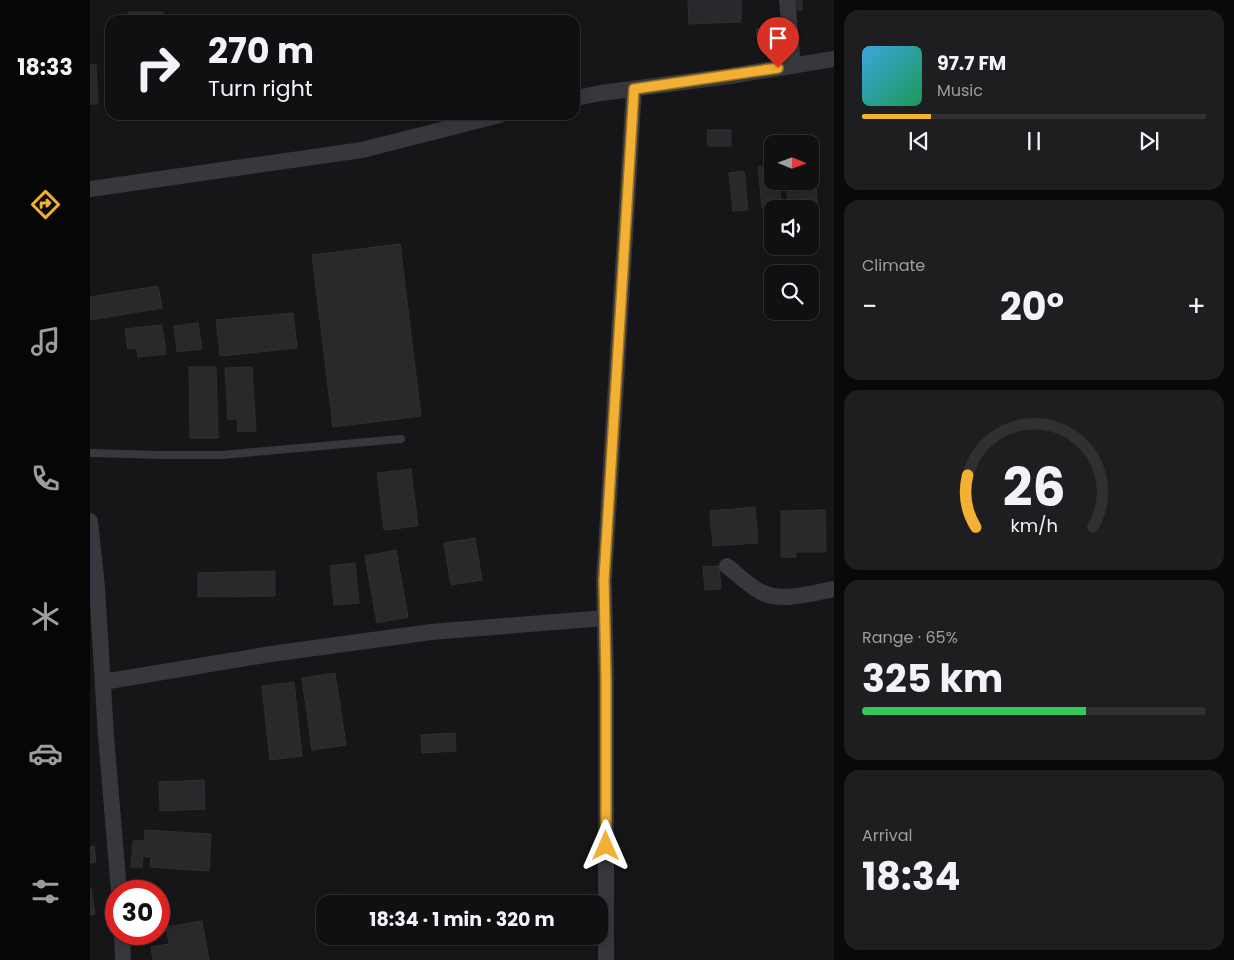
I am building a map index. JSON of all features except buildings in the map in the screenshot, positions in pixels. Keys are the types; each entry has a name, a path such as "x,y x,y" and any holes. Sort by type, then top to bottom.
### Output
{"street":[{"path":"787,0 793,66"},
{"path":"580,97 834,59"},
{"path":"606,960 605,570 634,89"},
{"path":"90,190 362,150 480,120"},
{"path":"90,521 97,587 95,657 103,682 118,880"},
{"path":"727,566 759,591 770,596 785,597 834,589"},
{"path":"103,682 271,654 431,632 605,618"},
{"path":"122,945 123,960"}],"lane":[{"path":"90,453 162,456 221,455 401,438"}],"route":[{"path":"606,846 604,580 634,89 778,68"}]}
